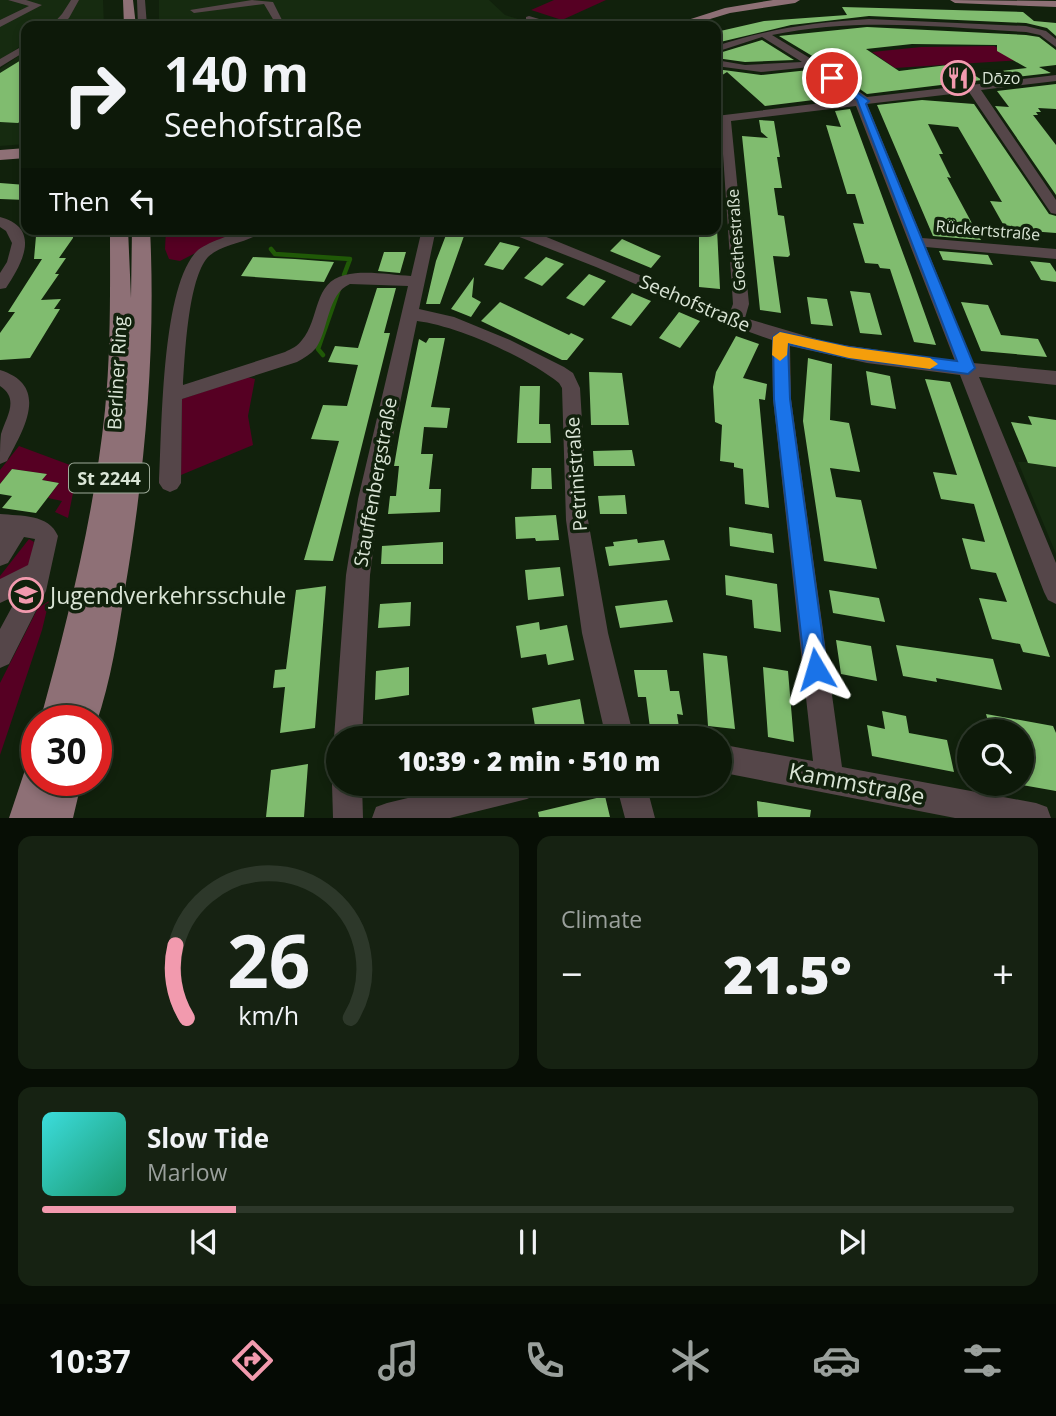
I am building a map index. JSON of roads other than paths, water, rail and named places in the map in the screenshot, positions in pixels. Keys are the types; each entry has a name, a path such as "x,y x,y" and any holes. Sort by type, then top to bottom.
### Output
{"main road":[{"path":"128,0 130,21"},
{"path":"690,21 770,1 795,0"},
{"path":"955,0 1056,4"},
{"path":"0,155 21,153"},
{"path":"0,164 21,162"},
{"name":"Berliner Ring","path":"61,705 90,584 111,464 120,365 119,235"},
{"name":"Berliner Ring","path":"84,705 96,657 124,509 141,334 141,235"},
{"path":"27,817 34,796"},
{"path":"54,817 60,796"}],"street":[{"path":"0,24 37,5 12,0"},
{"path":"60,21 75,0"},
{"path":"141,0 143,21"},
{"path":"194,9 265,1 270,4 278,21"},
{"path":"529,19 536,21"},
{"path":"721,47 763,34 846,24 1026,29 1042,33 1056,44"},
{"path":"763,34 811,63 862,102 1056,592"},
{"path":"0,64 21,50"},
{"path":"721,64 740,69 838,60"},
{"path":"721,119 1056,78"},
{"path":"971,89 977,93 1056,210"},
{"name":"Goethestraße","path":"721,120 727,124 733,194 740,303 736,321"},
{"path":"721,193 733,194"},
{"path":"0,220 12,229 19,243 15,262 0,284"},
{"path":"170,483 173,395 182,305 199,257 244,235"},
{"name":"Stauffenbergstraße","path":"349,726 358,575 369,499 428,235"},
{"name":"Seehofstraße","path":"523,235 780,337 849,352 1056,378"},
{"name":"Rückertstraße","path":"917,242 1056,254"},
{"path":"173,395 291,357 303,350 313,338 332,287 340,281 417,281"},
{"name":"Petrinistraße","path":"409,314 425,315 482,334 566,378 571,388 577,520 595,633 617,726"},
{"path":"780,337 782,399 830,777"},
{"path":"0,377 17,389 22,402 16,422 0,455"},
{"path":"0,555 9,525 42,530 47,536 34,591 0,655"},
{"path":"0,592 39,572"},
{"name":"Kammstraße","path":"732,760 1035,817"},
{"path":"347,796 348,817"},
{"path":"387,817 476,796"},
{"path":"634,796 640,817"}],"waterway":[{"path":"271,249 275,254 350,259 344,275"},
{"path":"323,355 318,349 339,289"}],"place":[{"name":"Dōzo","path":"958,78"},
{"name":"Jugendverkehrsschule","path":"26,595"}]}
